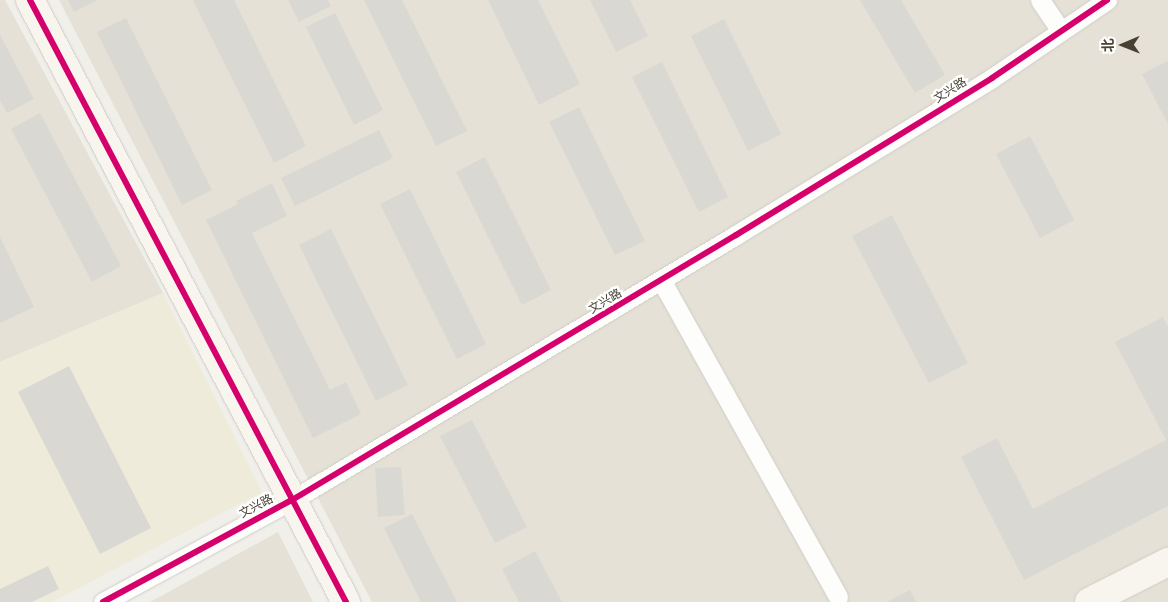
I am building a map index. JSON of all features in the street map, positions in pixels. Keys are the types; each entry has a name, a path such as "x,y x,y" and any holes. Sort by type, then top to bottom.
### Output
{"street":[{"path":"30,0 346,602"},
{"path":"1040,0 1062,31"},
{"name":"文兴路","path":"103,602 292,500 661,280 992,78 1107,0"},
{"path":"661,280 838,597"},
{"path":"1089,602 1168,562"}],"shaded area":[{"path":"0,0 5,0 163,293 0,362"},
{"path":"59,0 1168,0 1168,602 372,602"},
{"path":"163,293 262,492 52,602 0,602 0,362"},
{"path":"278,532 313,602 150,602"}],"building":[{"path":"68,0 98,0 74,12"},
{"path":"193,0 234,0 306,146 274,163"},
{"path":"288,0 328,0 331,6 299,22"},
{"path":"364,0 402,0 467,131 436,146"},
{"path":"488,0 538,0 580,84 539,105"},
{"path":"590,0 630,0 648,36 616,52"},
{"path":"860,0 901,0 945,75 915,93"},
{"path":"335,13 383,110 354,125 306,27"},
{"path":"126,18 212,190 182,205 97,32"},
{"path":"724,19 781,134 748,151 691,36"},
{"path":"0,35 34,99 7,113 0,100"},
{"path":"1168,61 1168,124 1142,74"},
{"path":"662,62 728,197 699,212 632,77"},
{"path":"579,107 645,241 615,255 549,122"},
{"path":"40,113 121,266 92,282 11,129"},
{"path":"379,130 393,158 295,206 281,178"},
{"path":"1030,136 1074,220 1040,238 996,154"},
{"path":"485,157 551,290 522,305 456,172"},
{"path":"272,183 287,216 252,233 330,390 346,382 361,414 313,438 206,220 238,204 236,201"},
{"path":"410,189 486,344 457,359 380,204"},
{"path":"892,215 968,363 929,383 852,236"},
{"path":"331,229 408,385 376,401 299,245"},
{"path":"0,237 34,307 0,323"},
{"path":"1163,317 1168,327 1168,506 1024,580 961,457 997,438 1033,509 1166,440 1115,342"},
{"path":"69,366 151,528 100,554 18,392"},
{"path":"472,420 527,527 495,543 440,436"},
{"path":"401,467 405,515 378,517 375,468"},
{"path":"412,514 457,602 421,602 384,528"},
{"path":"535,551 562,602 519,602 502,569"},
{"path":"48,566 59,589 32,602 0,602 0,589"},
{"path":"910,590 916,602 887,602"}],"cycle path":[{"path":"30,0 346,602"},
{"path":"103,602 292,500 736,235 992,78 1107,0"}]}
